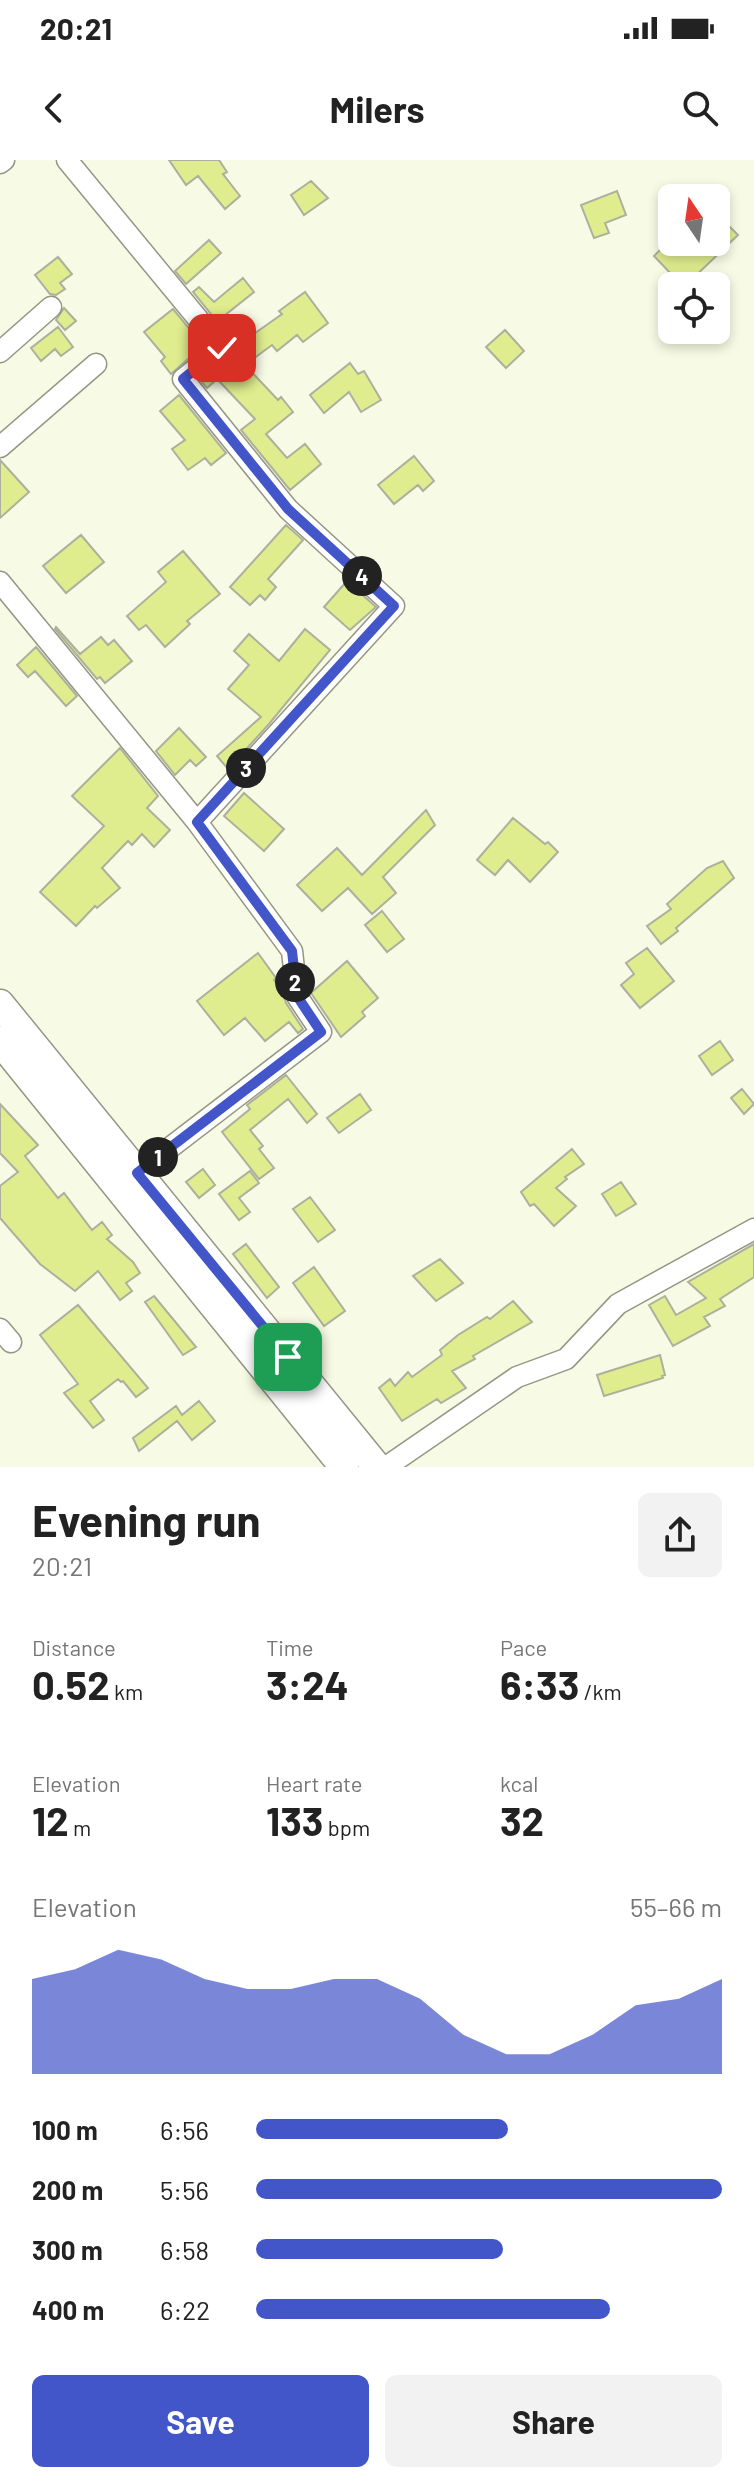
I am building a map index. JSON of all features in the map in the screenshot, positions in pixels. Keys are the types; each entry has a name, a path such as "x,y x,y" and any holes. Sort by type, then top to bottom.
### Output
{"main road":[{"path":"0,1004 377,1467"},
{"path":"0,1041 344,1467"}],"street":[{"path":"67,160 222,348 183,379 288,509 394,606 197,822"},
{"path":"0,352 51,307"},
{"path":"0,447 96,364"},
{"path":"0,582 197,822 292,951 297,996 321,1032 137,1173"},
{"path":"386,1467 517,1377 566,1359 618,1304 754,1229"}],"building":[{"path":"169,160 219,160 227,172 223,174 240,196 225,209 198,176 186,185"},
{"path":"311,181 328,198 304,215 291,195"},
{"path":"617,191 626,215 605,223 609,233 594,238 581,205"},
{"path":"730,227 738,235 730,243"},
{"path":"209,240 221,253 186,284 175,271"},
{"path":"658,252 658,256 716,256 700,272 669,272 654,256"},
{"path":"58,257 72,274 60,283 65,289 56,295 50,294 35,275"},
{"path":"243,278 254,292 224,316 244,341 282,314 279,311 305,292 328,323 303,342 297,335 277,351 272,345 245,365 293,412 266,434 287,458 305,444 321,464 290,490 241,430 255,419 217,379 207,388 201,381 235,352 232,340 193,292 199,287 214,302"},
{"path":"64,308 76,321 65,330 56,320"},
{"path":"173,309 201,343 193,348 196,352 171,374 161,361 165,357 144,332"},
{"path":"58,327 73,347 61,356 55,349 41,361 31,348"},
{"path":"505,330 524,351 506,368 486,347"},
{"path":"350,363 358,374 364,371 381,400 361,412 349,392 324,413 310,395"},
{"path":"179,395 226,453 211,465 205,458 188,470 172,449 185,440 160,411"},
{"path":"414,456 434,481 423,491 418,485 394,504 378,485"},
{"path":"0,460 29,492 0,518"},
{"path":"286,525 303,540 268,579 276,587 265,600 260,595 250,605 230,587"},
{"path":"81,535 104,562 66,593 43,566"},
{"path":"183,551 220,594 187,621 190,624 165,647 146,625 139,630 127,616 166,582 158,572"},
{"path":"347,581 376,607 350,630 324,607"},
{"path":"56,627 80,654 101,637 108,645 114,640 132,661 105,683 100,677 97,679"},
{"path":"305,629 330,650 228,769 217,756 261,717 228,689 249,665 234,651 249,634 279,661"},
{"path":"36,647 77,696 66,706 35,671 28,677 17,665"},
{"path":"179,728 206,757 196,766 190,760 175,775 156,751"},
{"path":"120,748 158,796 147,808 170,830 154,847 142,834 132,845 128,841 102,868 120,888 97,908 95,906 76,926 40,892 104,826 72,796"},
{"path":"244,793 284,829 264,851 224,816"},
{"path":"426,810 435,825 383,877 396,893 372,914 348,888 322,911 297,885 337,848 362,875"},
{"path":"513,818 558,852 530,882 508,860 495,875 477,860"},
{"path":"723,861 734,878 661,944 647,926 671,909 667,904 707,868"},
{"path":"382,911 404,939 387,952 365,925"},
{"path":"647,948 674,981 640,1008 621,985 634,974 626,963"},
{"path":"258,953 276,978 274,980 283,992 286,1003 303,1029 298,1033 289,1022 265,1041 245,1018 224,1035 197,1001"},
{"path":"347,961 378,998 362,1012 365,1016 341,1037 311,993"},
{"path":"720,1041 733,1060 712,1075 699,1056"},
{"path":"286,1075 317,1114 307,1123 288,1099 250,1130 263,1146 259,1149 274,1168 259,1179 222,1132 250,1109 247,1105"},
{"path":"742,1089 754,1104 744,1114 731,1098"},
{"path":"360,1094 371,1110 339,1133 327,1118"},
{"path":"0,1104 38,1145 25,1156 58,1198 64,1193 92,1230 102,1222 112,1235 107,1239 133,1262 140,1273 126,1283 132,1291 120,1300 98,1271 75,1291 40,1264 0,1218 0,1186 18,1172 0,1153"},
{"path":"572,1149 584,1164 565,1177 567,1179 556,1188 576,1206 554,1226 534,1204 530,1206 521,1192"},
{"path":"203,1169 215,1185 199,1198 186,1182"},
{"path":"250,1171 259,1183 239,1198 250,1212 239,1220 219,1194"},
{"path":"621,1182 636,1204 616,1216 602,1194"},
{"path":"310,1197 335,1230 318,1242 293,1209"},
{"path":"246,1244 279,1287 267,1298 233,1254"},
{"path":"754,1244 754,1277 720,1299 725,1306 704,1317 710,1326 673,1346 649,1305 665,1296 676,1315 706,1298 688,1282"},
{"path":"440,1259 463,1283 436,1301 413,1276"},
{"path":"314,1267 345,1311 324,1326 293,1283"},
{"path":"154,1296 196,1347 183,1355 145,1302"},
{"path":"513,1301 532,1322 452,1371 466,1388 441,1403 437,1399 402,1421 379,1388 390,1379 395,1386 408,1372 412,1377 442,1355 440,1350 458,1335 487,1317 490,1319"},
{"path":"78,1305 148,1388 136,1397 118,1379 90,1401 104,1420 93,1428 64,1393 78,1384 40,1335"},
{"path":"660,1355 663,1378 604,1396 597,1375"},
{"path":"199,1401 215,1421 192,1440 177,1421 139,1451 133,1438 176,1406 182,1415"}],"route":[{"path":"222,348 183,379 288,509 394,606 197,822 292,951 297,996 321,1032 137,1173 288,1357"}]}
